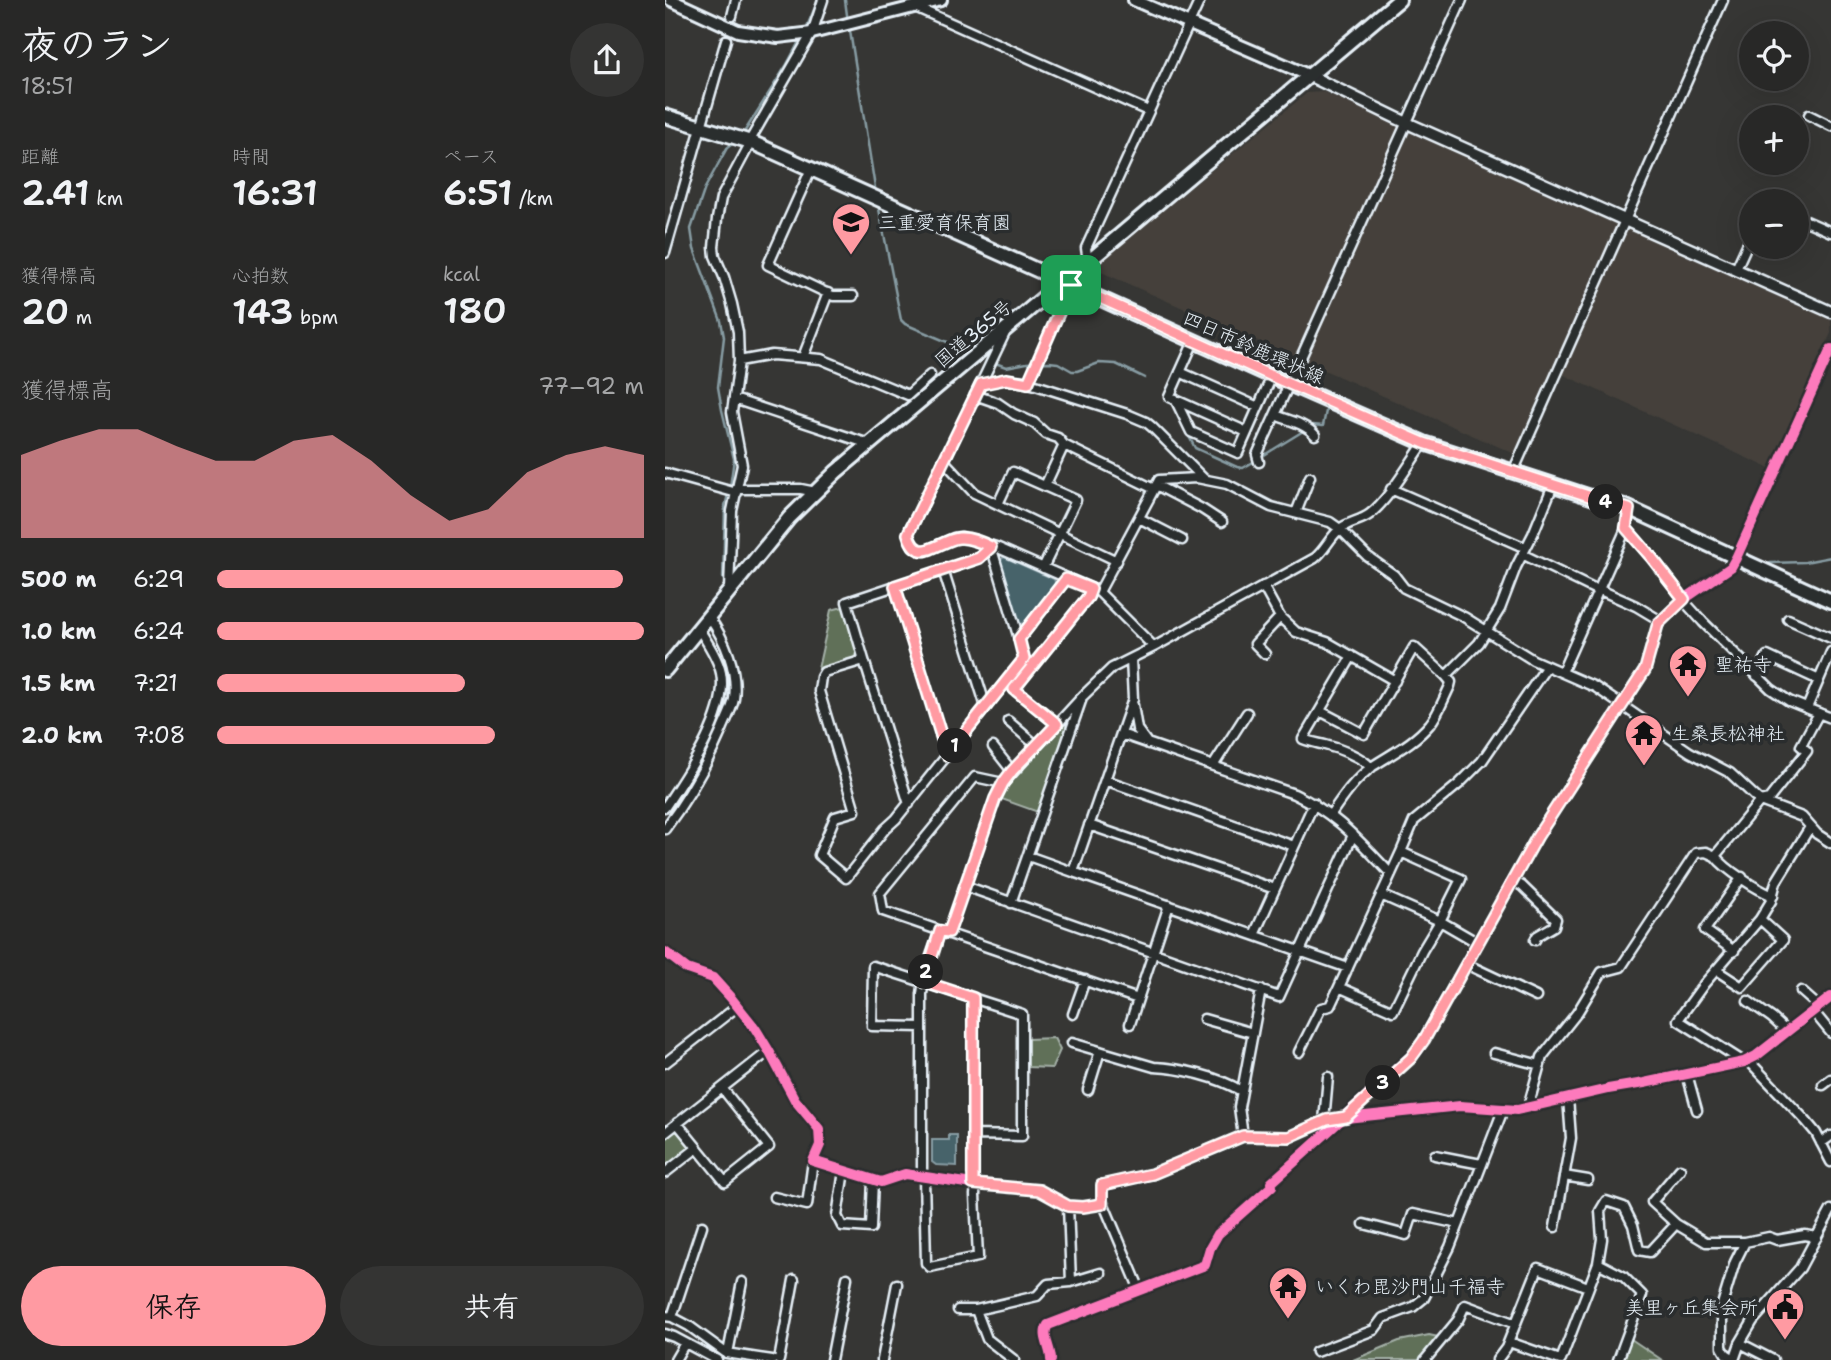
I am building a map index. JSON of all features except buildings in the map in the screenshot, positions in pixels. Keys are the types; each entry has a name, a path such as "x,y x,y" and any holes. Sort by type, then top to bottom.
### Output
{"main road":[{"path":"674,1 738,31 768,36 791,36 941,0"},
{"path":"1134,0 1308,75"},
{"name":"国道365号","path":"665,670 789,518 914,398 1067,284 1088,262 1399,0"},
{"name":"四日市鈴鹿環状線","path":"665,116 750,142 1424,443 1629,509 1831,601"}],"street":[{"path":"732,16 736,0"},
{"path":"729,590 732,511 742,465 732,412 739,361 738,332 732,304 715,256 717,219 721,198 810,33 823,0"},
{"path":"1088,262 1086,248 1200,0"},
{"path":"1258,459 1275,415 1462,0"},
{"path":"1513,472 1723,0"},
{"path":"915,7 1148,111"},
{"path":"665,253 726,40"},
{"path":"1308,75 1407,123 1831,312"},
{"path":"1809,115 1831,125"},
{"path":"811,169 768,265 833,296 853,296"},
{"path":"1809,222 1831,232"},
{"path":"1736,269 1741,259"},
{"path":"1028,383 1067,284"},
{"path":"803,357 828,293"},
{"path":"1007,330 911,526 908,534 913,546 925,551 961,537 996,547 1095,591 1154,647"},
{"path":"1194,341 1169,397 1247,432"},
{"path":"1051,1360 1045,1333 1048,1325 1205,1265 1218,1234 1417,1051 1526,856 1570,783 1645,670 1655,630 1683,600 1731,567 1831,349"},
{"path":"739,361 772,355 821,359 914,398 930,375"},
{"path":"1180,372 1258,407"},
{"path":"1175,399 1191,432 1238,453 1272,376"},
{"path":"981,384 1006,379 1028,383 1128,414 1146,422 1157,431 1204,479"},
{"path":"975,395 998,402 1014,414 1034,423 1046,434 1058,438 1064,445 1202,509 1222,522"},
{"path":"734,399 869,444"},
{"path":"1275,415 1311,431"},
{"path":"973,998 973,1135 978,1257 930,1267 926,1263 923,1176 922,994 924,982 965,886 1003,783 1112,668 1322,553 1340,529 1370,514 1424,443"},
{"path":"1045,486 1064,445"},
{"path":"944,461 974,493 1117,561"},
{"path":"998,505 1013,472 1076,500 1043,568"},
{"path":"665,473 736,491 801,489 816,492"},
{"path":"1296,513 1310,477"},
{"path":"1057,724 1014,689 1117,561 1159,480 1204,479 1227,484 1271,507 1330,522 1367,556 1394,575 1404,588 1436,602 1525,655 1592,685 1690,752 1730,773 1760,801 1803,817 1817,834 1831,843"},
{"path":"1446,676 1479,643 1500,609 1553,485"},
{"path":"1391,489 1526,547"},
{"path":"1562,672 1626,528 1629,509"},
{"path":"1139,518 1182,540"},
{"path":"1626,528 1683,600 1771,689 1803,708 1831,718"},
{"path":"909,804 847,602 979,558 991,547"},
{"path":"864,660 824,672 819,691 855,811 835,817 819,855 846,878 896,820 1024,659 991,547"},
{"path":"1522,556 1636,606 1661,621"},
{"path":"943,570 986,707"},
{"path":"1019,639 1066,579"},
{"path":"895,586 947,755"},
{"path":"1263,586 1280,617 1296,632 1327,642 1395,681"},
{"path":"665,829 686,801 719,737 734,699 732,662 709,617"},
{"path":"1265,654 1255,644 1280,617"},
{"path":"1788,619 1831,638"},
{"path":"665,807 689,771 705,739 717,712 722,689 721,672 699,629"},
{"path":"1320,711 1364,734 1414,647 1451,682 1431,723 1352,784 1331,814"},
{"path":"1807,708 1831,652"},
{"path":"1352,656 1303,739 1328,745 1363,760 1371,768"},
{"path":"1758,676 1767,656 1819,680"},
{"path":"1131,659 1135,724 1148,744"},
{"path":"1299,1052 1321,1008 1330,1006 1413,821 1459,784 1482,761 1547,666"},
{"path":"1011,903 1083,696"},
{"path":"1073,872 1133,699"},
{"path":"1213,766 1247,713"},
{"path":"1715,856 1760,801 1769,799 1807,751 1801,746 1819,713"},
{"path":"1008,721 1037,746"},
{"path":"1121,734 1314,803 1331,814 1391,874"},
{"path":"993,747 1012,771"},
{"path":"1003,783 975,777 880,893 884,911 1138,999"},
{"path":"1105,780 1294,846"},
{"path":"674,794 686,801"},
{"path":"1254,935 1314,803"},
{"path":"1089,825 1275,890"},
{"path":"1810,827 1776,882 1773,896 1760,919 1701,988 1678,1020 1746,1061 1806,1121 1831,1162"},
{"path":"965,886 1279,997 1353,835"},
{"path":"1339,987 1393,1011 1461,879 1401,852"},
{"path":"1528,1107 1542,1057 1577,1013 1602,972 1621,967 1696,853 1706,852 1715,856 1720,862 1773,896"},
{"path":"1028,856 1347,968"},
{"path":"1734,951 1705,930 1742,877"},
{"path":"1513,881 1522,886 1556,919 1554,926 1535,940"},
{"path":"1381,895 1440,921 1478,943"},
{"path":"1130,1024 1169,905"},
{"path":"1716,970 1742,987 1783,940 1760,919"},
{"path":"665,952 687,969 713,978 738,1006 769,1051 795,1100 819,1129 820,1145 813,1161 807,1205 774,1197"},
{"path":"1467,964 1536,997"},
{"path":"922,1027 872,1026 873,966 1023,1014 1022,1136 973,1135"},
{"path":"1073,1014 1085,980"},
{"path":"1243,1136 1241,1091 1261,990"},
{"path":"1801,991 1831,1033"},
{"path":"1137,1283 1102,1200 1102,1185 1152,1174 1243,1136 1289,1137 1324,1121 1346,1117 1460,1106 1503,1110 1528,1107 1746,1061 1831,997"},
{"path":"1748,1001 1772,1017 1787,1032"},
{"path":"665,1063 738,1006"},
{"path":"1204,1020 1253,1033"},
{"path":"1072,1043 1154,1067 1192,1073 1241,1091"},
{"path":"665,1133 769,1051"},
{"path":"1088,1090 1100,1051"},
{"path":"1494,1053 1540,1065"},
{"path":"1687,1074 1697,1110"},
{"path":"1324,1121 1328,1077"},
{"path":"1823,1085 1831,1079"},
{"path":"677,1123 725,1182 769,1147 722,1088"},
{"path":"1555,1227 1571,1138 1568,1098"},
{"path":"1316,1352 1374,1330 1383,1318 1420,1303 1424,1298 1459,1224 1503,1110"},
{"path":"1821,1143 1831,1136"},
{"path":"665,1173 697,1148"},
{"path":"1435,1155 1481,1164"},
{"path":"813,1161 881,1182 905,1174 1039,1190 1068,1206 1091,1206 1102,1204 1102,1200"},
{"path":"1680,1169 1652,1202 1676,1224 1706,1242 1745,1242 1769,1237 1777,1240 1805,1235 1817,1237"},
{"path":"844,1171 837,1216 842,1226 871,1228 873,1179"},
{"path":"1564,1176 1588,1180"},
{"path":"1509,1342 1560,1360 1598,1263 1600,1211 1606,1202 1624,1207 1633,1225 1639,1250 1650,1252 1676,1224"},
{"path":"1068,1206 1071,1282"},
{"path":"1745,1242 1735,1262 1722,1305 1722,1347 1726,1354 1734,1359 1747,1330 1760,1312 1800,1268 1831,1210"},
{"path":"1364,1224 1406,1235 1413,1214 1459,1224"},
{"path":"702,1226 669,1317 689,1326 728,1353 772,1360"},
{"path":"1598,1263 1623,1276 1642,1295 1618,1360"},
{"path":"1497,1360 1506,1349 1538,1268 1588,1287"},
{"path":"958,1310 976,1310 1037,1296 1048,1284 1071,1282 1101,1273"},
{"path":"831,1360 847,1278"},
{"path":"779,1360 794,1280"},
{"path":"728,1353 741,1282"},
{"path":"883,1360 897,1284"},
{"path":"1425,1360 1458,1320 1465,1305 1516,1324"},
{"path":"976,1310 987,1339 1014,1360"},
{"path":"665,1334 674,1336 717,1360"},
{"path":"675,1360 685,1343"},
{"path":"1740,1343 1773,1360"}],"shaded area":[{"path":"1324,92 1831,320 1831,333 1771,469 1553,370 1515,454 1092,268 1307,93"}],"green space":[{"path":"843,607 857,651 854,658 818,669 831,610"},
{"path":"1064,724 1067,727 1038,812 999,798 1013,776"},
{"path":"1054,1038 1060,1050 1052,1068 1028,1067 1028,1039"},
{"path":"677,1129 691,1148 665,1169 665,1136"},
{"path":"1429,1335 1438,1337 1420,1360 1353,1360 1399,1341"},
{"path":"1631,1339 1662,1360 1623,1360"}],"water":[{"path":"1004,557 1054,579 1056,585 1024,624 1018,623 999,561"},
{"path":"949,1135 957,1135 957,1166 936,1165 932,1162 932,1140 949,1140"}],"waterway":[{"path":"806,29 818,0"},
{"path":"845,0 847,15"},
{"path":"850,31 876,194"},
{"path":"743,134 801,38"},
{"path":"723,579 725,506 734,459 718,387 724,337 721,321 694,249 691,229 705,188 727,148 736,141"},
{"path":"878,204 901,320 952,344"},
{"path":"998,364 1006,367 1049,362 1058,363 1072,371 1099,363 1116,364 1145,378"},
{"path":"1172,404 1195,448 1237,467 1243,468 1255,461"},
{"path":"1261,457 1313,425 1323,426 1327,406"},
{"path":"1427,451 1544,488"},
{"path":"1589,503 1622,513"},
{"path":"1688,529 1732,549"},
{"path":"1747,556 1758,561"},
{"path":"1770,563 1805,562 1831,557"},
{"path":"721,712 728,686"},
{"path":"665,821 700,760"}],"cycle path":[{"path":"1051,1360 1046,1337 1048,1325 1205,1265 1218,1234 1417,1051 1537,837 1645,670 1658,624 1683,600 1731,567 1831,349"},
{"path":"665,952 687,969 713,978 755,1028 795,1100 819,1129 820,1145 813,1161 881,1182 905,1174 1039,1190 1068,1206 1083,1207 1102,1204 1102,1186 1152,1174 1243,1136 1289,1137 1327,1120 1460,1106 1517,1110 1744,1062 1756,1056 1831,997"}],"place":[{"name":"三重愛育保育園","path":"851,256"},
{"name":"聖祐寺","path":"1688,698"},
{"name":"生桑長松神社","path":"1644,767"},
{"name":"いくわ毘沙門山千福寺","path":"1288,1320"},
{"name":"美里ヶ丘集会所","path":"1785,1341"}],"route":[{"path":"1071,285 1424,443 1591,498 1624,506 1629,509 1626,528 1684,599 1658,624 1645,670 1537,837 1424,1040 1411,1058 1346,1117 1327,1120 1289,1137 1243,1136 1152,1174 1102,1185 1102,1204 1083,1207 1068,1206 1039,1190 973,1184 973,998 924,982 940,931 949,932 1003,783 1057,724 1014,689 1088,597 1091,589 1066,579 1019,639 1024,659 947,755 895,586 979,558 991,547 961,537 925,551 913,546 908,534 981,384 1006,379 1028,383 1071,285"}]}
